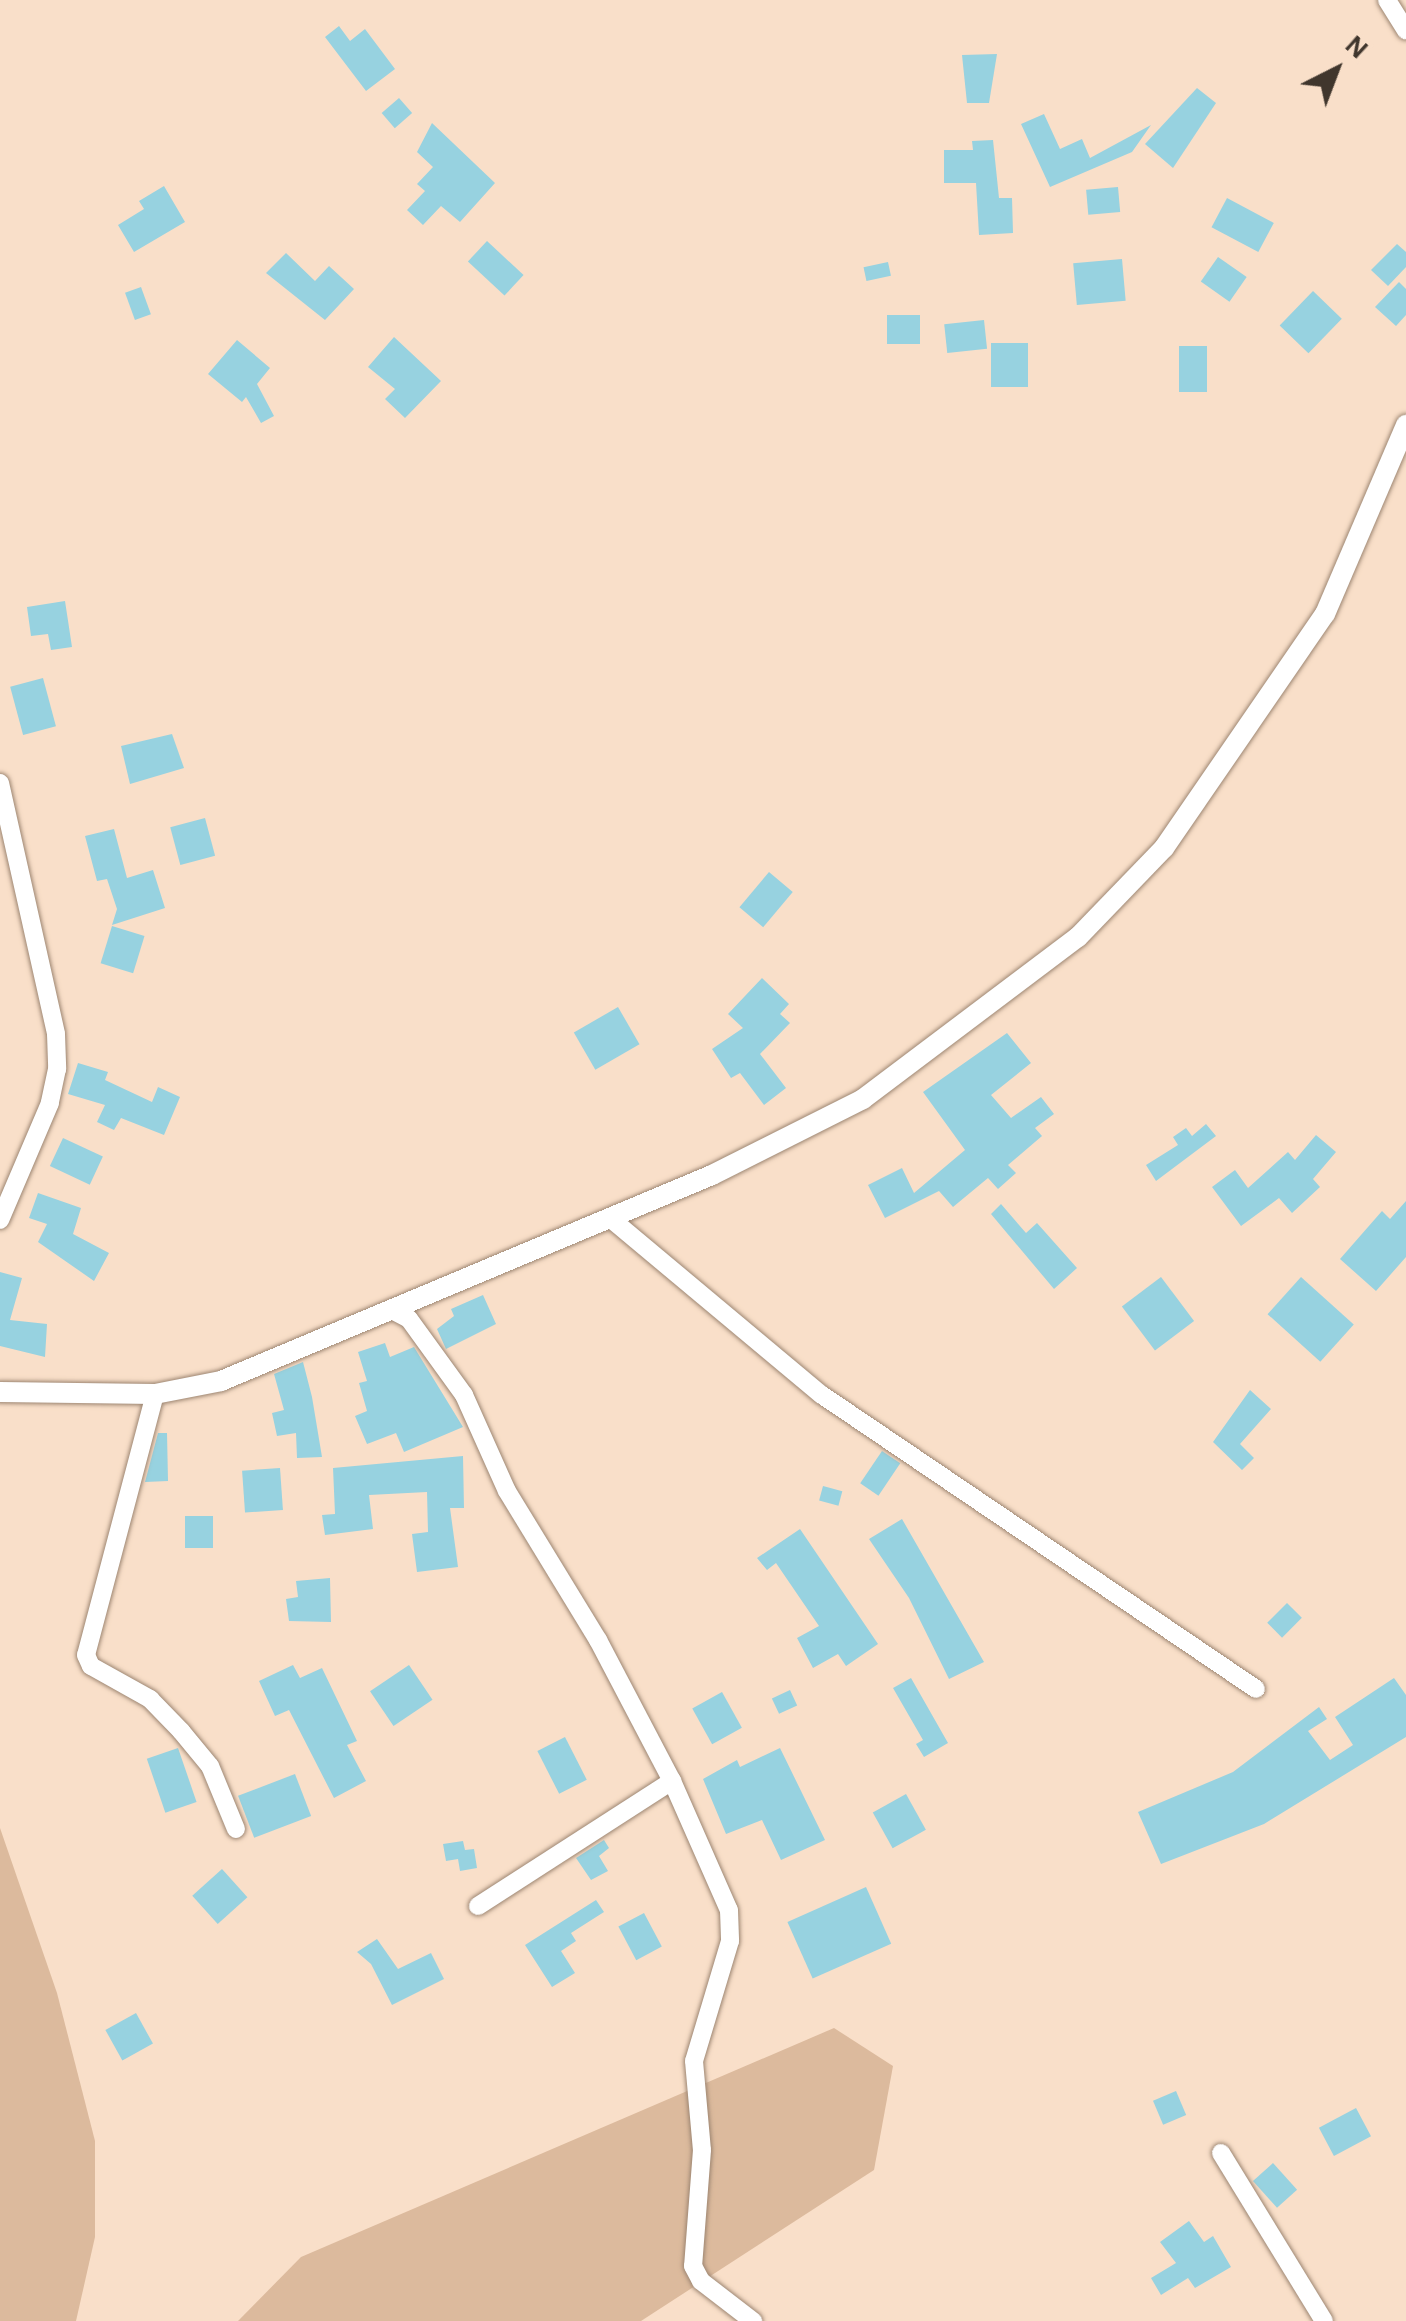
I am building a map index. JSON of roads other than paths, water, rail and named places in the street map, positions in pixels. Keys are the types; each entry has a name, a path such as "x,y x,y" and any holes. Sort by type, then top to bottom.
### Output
{"street":[{"path":"1388,0 1406,30"},
{"path":"0,1392 156,1394 284,1360 799,1136 862,1099 1078,938 1164,848 1314,631 1406,425"},
{"path":"0,783 56,1034 57,1068 50,1103 0,1220"},
{"path":"610,1218 822,1395 1256,1689"},
{"path":"392,1310 418,1330 464,1395 507,1490 598,1640 672,1781 729,1910 730,1941 694,2062 702,2150 693,2266 701,2282 753,2321"},
{"path":"156,1394 86,1655 91,1666 150,1699 181,1731 210,1766 236,1828"},
{"path":"478,1906 672,1781"},
{"path":"1221,2153 1324,2321"}]}
